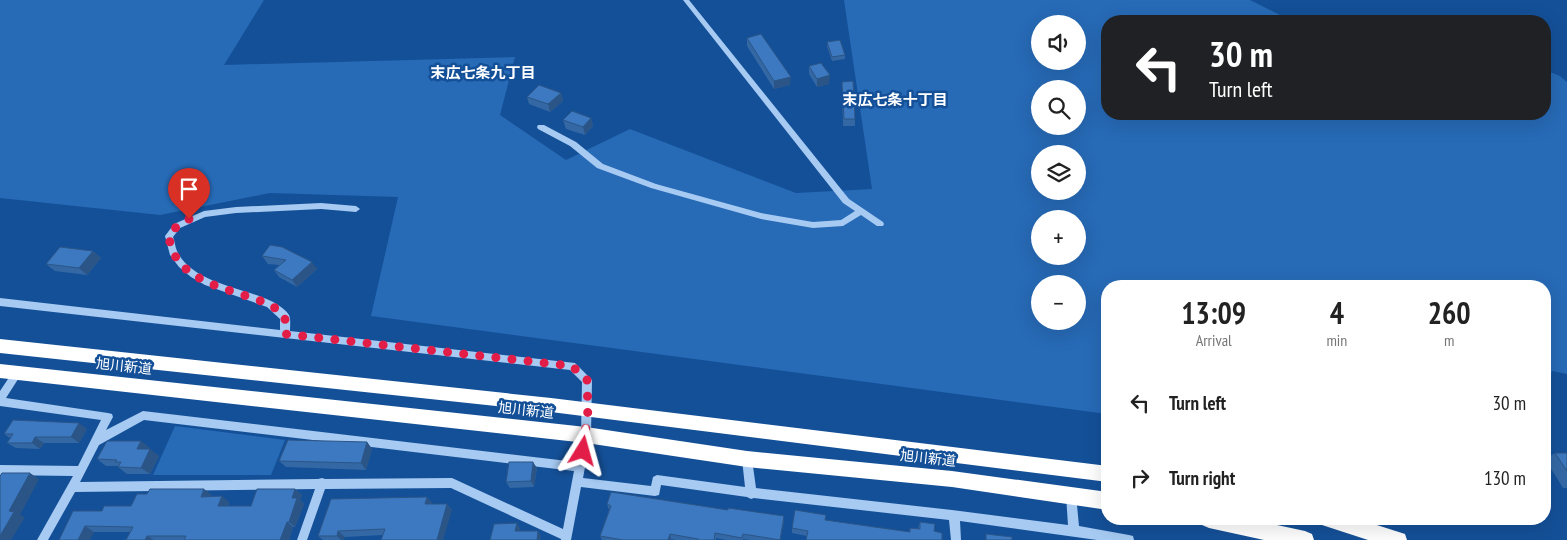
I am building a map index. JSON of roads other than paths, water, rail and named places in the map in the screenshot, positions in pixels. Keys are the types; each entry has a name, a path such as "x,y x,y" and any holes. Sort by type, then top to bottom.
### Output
{"highway":[{"name":"旭川新道","path":"0,346 588,410 1101,473"},
{"name":"旭川新道","path":"9,372 586,435 747,459 952,479 1101,500"},
{"path":"1236,525 1305,540"},
{"path":"1349,525 1398,540"}],"street":[{"path":"686,0 846,201 880,224"},
{"path":"542,126 573,144 600,166 654,186 761,216 814,225 843,223 861,211"},
{"path":"285,334 285,317 271,305 213,286 185,268 170,249 169,236 177,226 204,214 236,210 321,206 356,209"},
{"path":"0,302 572,366 587,380 588,410 586,435 570,509 566,538 452,483 322,483 70,488"},
{"path":"0,399 9,372"},
{"path":"0,402 108,417 81,471 42,540"},
{"path":"95,442 143,415 580,467"},
{"path":"747,459 751,494"},
{"path":"0,470 81,471"},
{"path":"577,482 655,491 657,480 751,494 954,515 1074,530 1129,540"},
{"path":"302,540 322,483"},
{"path":"1070,495 1074,530"},
{"path":"954,515 956,540"}],"district":[{"name":"末広七条九丁目","path":"483,72"},
{"name":"末広七条十丁目","path":"895,99"}]}
